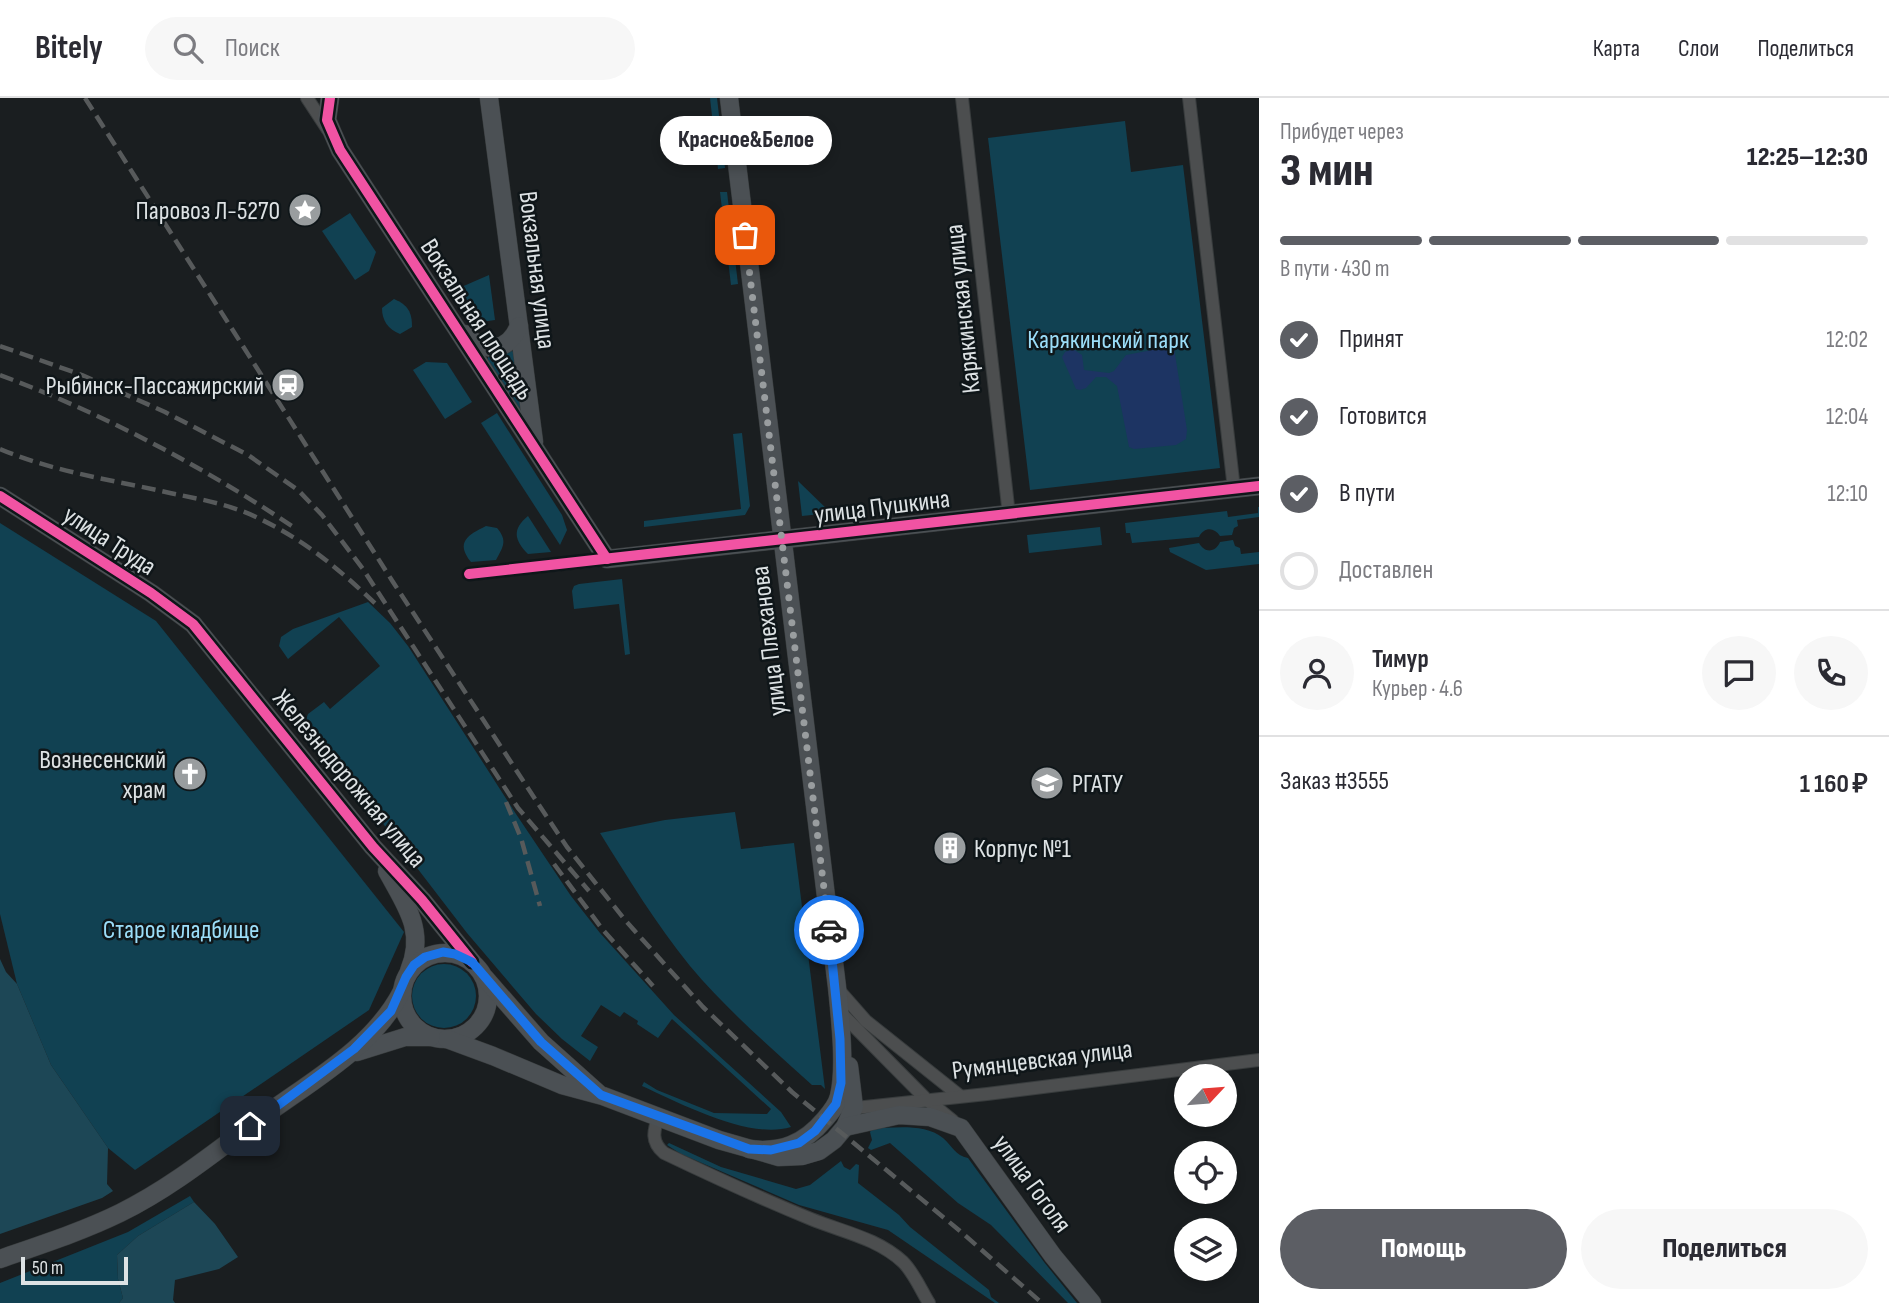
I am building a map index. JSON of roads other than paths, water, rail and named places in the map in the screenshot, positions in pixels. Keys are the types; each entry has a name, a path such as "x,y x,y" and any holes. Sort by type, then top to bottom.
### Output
{"street":[{"path":"307,98 340,150"},
{"name":"Вокзальная площадь","path":"330,98 327,120 340,150 607,559"},
{"name":"Вокзальная улица","path":"489,98 535,449"},
{"name":"улица Плеханова","path":"729,98 837,987 841,1083 832,1111"},
{"name":"Карякинская улица","path":"962,98 1009,515"},
{"path":"1189,98 1234,489"},
{"path":"453,321 475,343 493,348 509,342 519,326"},
{"name":"улица Пушкина","path":"469,574 1259,486"},
{"name":"улица Труда","path":"0,496 151,593 193,624"},
{"name":"Железнодорожная улица","path":"193,624 373,847 422,900 541,1042 601,1095"},
{"name":"Железнодорожная улица","path":"373,847 406,906 416,933 415,955 404,984"},
{"path":"0,1259 103,1221 151,1196 190,1170 347,1055 380,1025 391,1011 419,961 437,953 455,954 477,968 488,997 481,1019 469,1032 439,1038 405,1037 347,1055"},
{"path":"404,984 402,1006 408,1019 418,1030 439,1038"},
{"path":"837,987 866,1021 960,1096"},
{"name":"улица Плеханова","path":"839,1011 854,1107"},
{"name":"улица Гоголя","path":"839,1011 926,1099 961,1128 1052,1256 1092,1303"},
{"name":"Железнодорожная улица","path":"439,1038 481,1051 562,1085 601,1095 749,1149 779,1157 802,1156 826,1146 845,1127 854,1107"},
{"name":"Румянцевская улица","path":"832,1111 1259,1060"},
{"name":"Железнодорожная улица","path":"749,1149 771,1150 799,1143 815,1131 832,1111"},
{"name":"Румянцевская улица","path":"845,1127 899,1115 930,1117 961,1128"},
{"path":"659,1116 653,1136 664,1153 813,1220 856,1234 879,1245 909,1269 929,1303"}],"water":[{"path":"1168,342 1174,348 1187,430 1186,439 1176,445 1134,449 1129,447 1117,386 1106,377 1096,377 1086,388 1076,389 1062,357 1065,352 1073,349 1082,355 1084,370 1109,373 1114,371 1126,355 1147,351"}],"railway":[{"path":"85,98 393,582 567,847 625,920 703,1007 792,1092 960,1231 1042,1303"},
{"path":"0,346 82,375 165,412 248,455 298,490 322,515 363,569 518,808 589,891"},
{"path":"0,375 77,406 150,442 222,482 292,526"},
{"path":"0,449 62,470 225,505 246,512 307,546 380,608"},
{"path":"506,802 521,838 540,906"},
{"path":"554,864 603,930 653,986"}],"place":[{"name":"Паровоз Л-5270","path":"305,210"},
{"name":"Красное&Белое","path":"745,235"},
{"name":"Рыбинск-Пассажирский","path":"288,385"},
{"name":"Вознесенский храм","path":"190,774"},
{"name":"РГАТУ","path":"1047,783"},
{"name":"Корпус №1","path":"950,848"}],"park label":[{"name":"Карякинский парк","path":"1108,339"},
{"name":"Старое кладбище","path":"181,929"}]}
